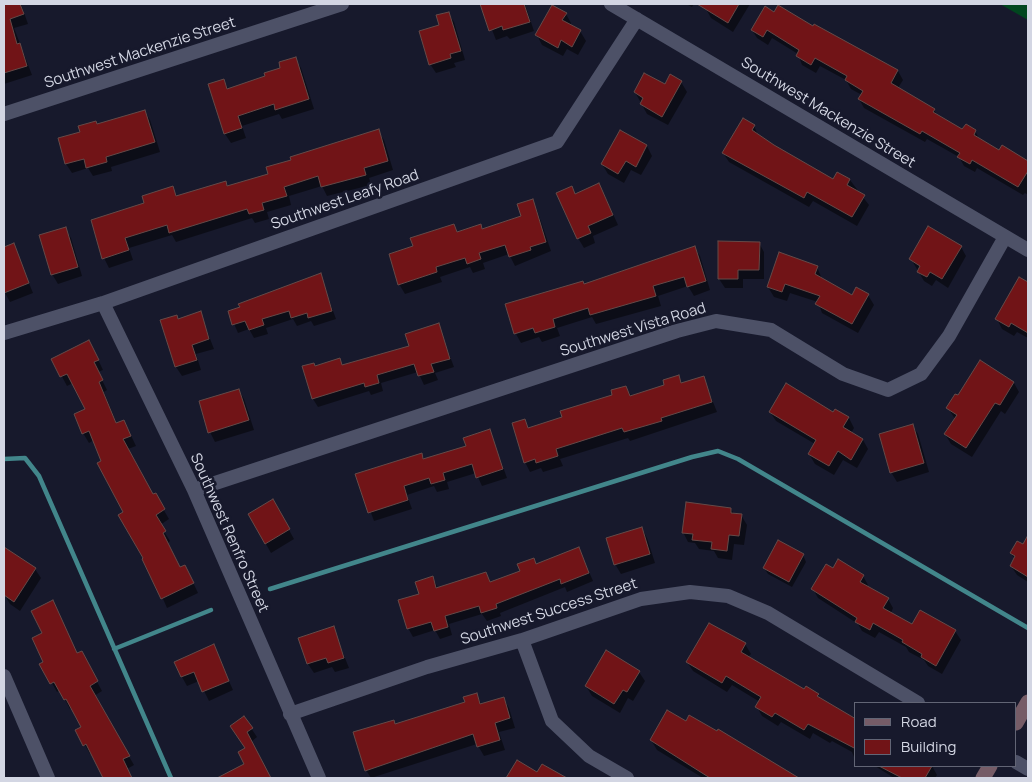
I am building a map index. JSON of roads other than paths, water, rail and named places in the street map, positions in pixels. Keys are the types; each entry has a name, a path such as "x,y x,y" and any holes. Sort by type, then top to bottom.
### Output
{"street":[{"name":"Southwest Mackenzie Street","path":"4,114 342,4"},
{"name":"Southwest Mackenzie Street","path":"611,4 1028,250"},
{"name":"Southwest Leafy Road","path":"4,333 103,303 557,142 637,19"},
{"name":"Southwest Vista Road","path":"194,490 677,331 716,321 771,330 842,374 888,390 921,374 949,336 1004,237"},
{"name":"Southwest Renfro Street","path":"103,303 194,490 319,778"},
{"name":"Southwest Success Street","path":"290,714 426,667 522,640 641,599 690,592 728,596 768,613 916,702"},
{"path":"522,640 552,721 589,756 627,778"},
{"path":"4,676 48,778"},
{"path":"1017,721 1028,702"},
{"path":"1017,763 1028,769"},
{"path":"983,778 989,767"}],"waterway":[{"path":"270,589 692,457 718,451 738,459 1028,628"},
{"path":"4,459 25,458 39,476 171,778"},
{"path":"114,649 211,610"}]}
